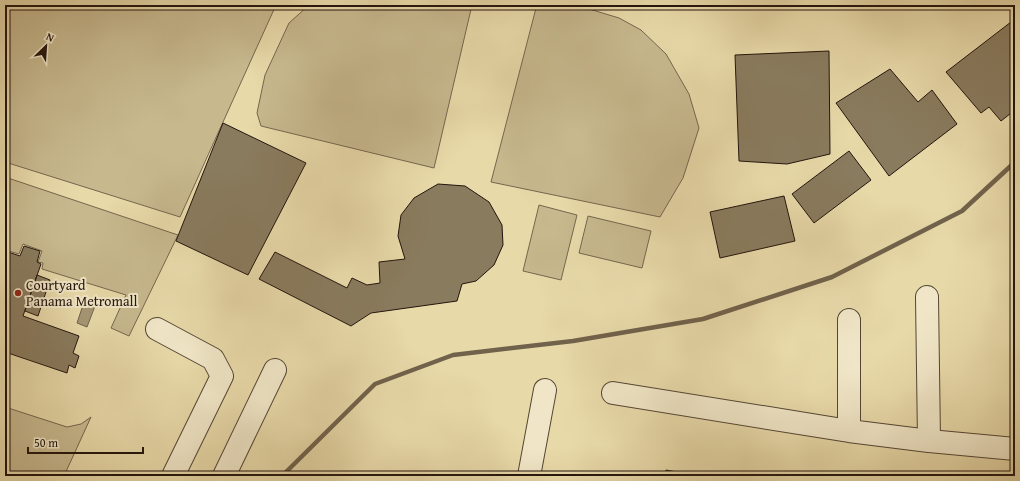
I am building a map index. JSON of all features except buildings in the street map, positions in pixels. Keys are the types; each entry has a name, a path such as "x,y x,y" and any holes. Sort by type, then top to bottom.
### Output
{"street":[{"path":"927,298 929,441"},
{"path":"849,320 849,431"},
{"path":"157,329 213,358 222,376 173,476"},
{"path":"224,476 275,370"},
{"path":"529,476 545,390"},
{"path":"613,393 849,431 929,441 1015,449"}],"shaded area":[{"path":"5,5 276,5 180,217 5,162"},
{"path":"309,5 472,5 434,168 261,126 257,113 265,75 289,23"},
{"path":"576,5 619,18 641,30 666,54 689,94 699,128 683,178 660,217 491,182 536,8"},
{"path":"5,177 178,235 129,336 111,328 126,295 42,269 43,263 38,262 42,251 23,244 19,254 5,250 5,220 10,205 5,203"},
{"path":"539,205 577,215 561,280 523,271"},
{"path":"588,216 651,231 642,268 579,253"},
{"path":"84,302 95,306 87,327 77,323"},
{"path":"5,407 67,427 81,424 91,417 64,476 5,476"}],"waterway":[{"path":"282,476 375,384 453,355 573,341 703,319 832,277 962,211 1015,162"}],"place":[{"name":"Courtyard Panama Metromall","path":"18,293"}]}
